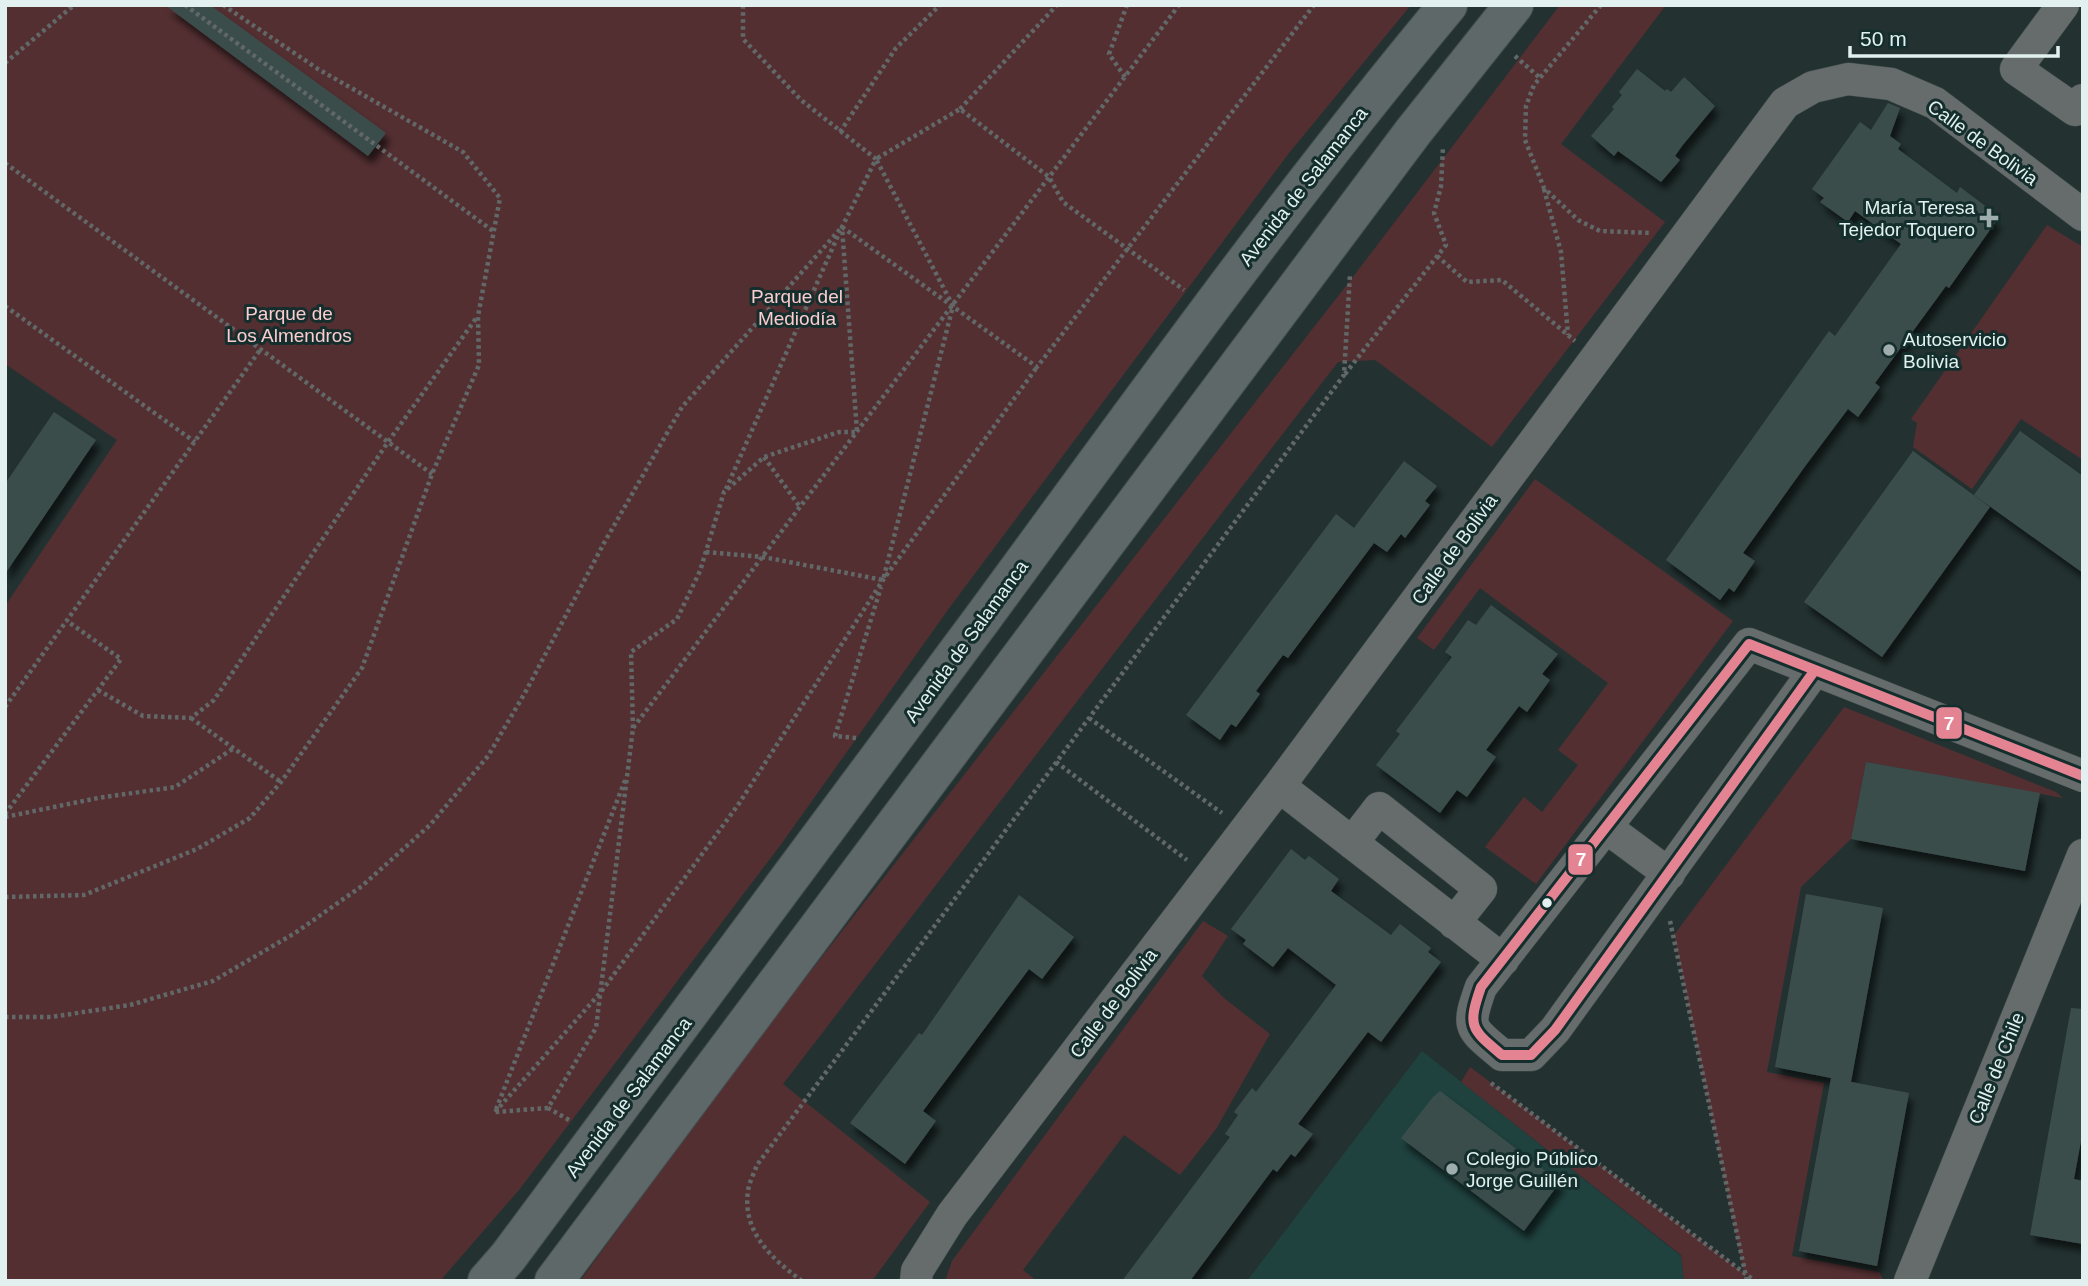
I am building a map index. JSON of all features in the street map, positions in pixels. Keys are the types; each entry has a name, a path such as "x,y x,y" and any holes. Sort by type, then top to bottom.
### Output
{"highway":[{"name":"Avenida de Salamanca","path":"487,1281 516,1246 881,757 1242,265 1362,109 1448,5"},
{"path":"554,1281 1413,132 1514,5"}],"street":[{"path":"2063,5 2016,69 2075,110 2083,100"},
{"name":"Calle de Bolivia","path":"914,1278 952,1215 1279,786 1785,103 1813,87 1847,79 1891,84 1935,103 2083,215"},
{"path":"1815,670 1555,1030 1531,1055 1502,1055 1475,1032 1472,1015 1481,987 1748,644 1815,670 2083,776"},
{"path":"1279,786 1503,961"},
{"path":"1352,843 1379,808 1481,889 1454,923"},
{"path":"1607,828 1664,880"},
{"name":"Calle de Chile","path":"1910,1281 2083,855"}],"path":[{"path":"5,63 74,5"},
{"path":"185,5 493,231"},
{"path":"5,897 83,895 197,849 250,818 281,782 362,668 432,474 479,365 478,316 499,198 463,152 318,69 223,5"},
{"path":"743,5 743,39 801,100 876,159 953,306 883,580 835,736 860,738"},
{"path":"841,132 896,48 940,5"},
{"path":"548,1108 596,1028 633,728 631,652 677,619 700,571 724,492 842,227 876,159 960,109 1057,5"},
{"path":"1125,77 1109,54 1127,5"},
{"path":"633,728 1179,5"},
{"path":"495,1112 601,992 738,805 883,580 1037,367 1314,5"},
{"path":"1568,335 1561,252 1544,188 1525,140 1526,106 1534,85 1601,5"},
{"path":"1512,54 1540,78"},
{"path":"960,109 1049,177 1062,202 1188,293"},
{"path":"802,1281 782,1266 757,1239 748,1215 748,1191 757,1165 1344,374 1446,245 1434,213 1441,186 1443,143"},
{"path":"5,163 432,474"},
{"path":"1544,188 1577,220 1600,231 1663,234 1679,246"},
{"path":"842,227 1037,367"},
{"path":"842,227 858,432"},
{"path":"5,1017 51,1017 130,1005 213,981 295,933 362,886 430,825 488,756 682,407 842,227"},
{"path":"1437,256 1467,282 1502,280 1596,358"},
{"path":"1344,374 1351,262"},
{"path":"5,306 195,442"},
{"path":"191,718 214,700 388,442 478,316"},
{"path":"5,707 260,349"},
{"path":"724,492 764,457 839,432 858,432"},
{"path":"764,457 800,508"},
{"path":"706,552 763,557 883,580"},
{"path":"5,816 121,659 66,621"},
{"path":"98,690 143,716 191,718 281,782"},
{"path":"1089,718 1245,830"},
{"path":"5,816 98,798 175,787 234,748"},
{"path":"1056,762 1209,877"},
{"path":"495,1112 628,771"},
{"path":"1664,880 1747,1281"},
{"path":"1487,1042 1470,1068 1755,1281"},
{"path":"495,1112 548,1108 573,1123"}],"shaded area":[{"name":"Colegio Público Jorge Guillén","path":"1422,1051 1681,1256 1684,1281 1247,1281"}],"green space":[{"name":"Parque del Mediodía","path":"5,5 1411,5 1289,153 950,607 782,843 519,1190 440,1281 5,1281 5,606 117,440 5,364"},
{"path":"1560,5 1666,5 1561,144 1665,222 1492,447 1375,360 1338,362 783,1084 930,1202 872,1281 580,1281 746,1054 1346,286"},
{"path":"2047,225 2083,247 2083,460 2021,419 1972,489 1913,447 1917,423 1911,419"},
{"path":"1535,479 1733,621 1536,884 1485,847 1524,797 1542,812 1578,765 1558,750 1608,683 1480,588 1434,650 1417,638"},
{"path":"1844,707 2056,792 2063,798 1866,762 1851,839 1801,887 1767,1072 1824,1083 1792,1256 1879,1272 1884,1281 1755,1281 1746,1275 1747,1281 1684,1281 1681,1255 1461,1082 1470,1067 1744,1273 1674,935"},
{"path":"1203,921 1228,936 1202,976 1224,998 1270,1034 1216,1129 1180,1175 1124,1135 1023,1270 1037,1281 945,1281 952,1261"}],"building":[{"path":"165,5 210,5 386,133 368,156"},
{"path":"1637,69 1665,91 1667,89 1671,92 1684,77 1715,106 1682,146 1675,156 1680,160 1661,182 1618,151 1614,156 1591,136 1614,109 1612,107 1622,95 1619,92"},
{"path":"1888,103 1900,108 1890,136 1901,144 1898,149 1957,193 1960,187 1988,208 1985,212 1997,220 1949,288 1946,286 1875,383 1880,387 1858,417 1848,409 1806,465 1743,553 1755,561 1734,592 1729,588 1720,600 1666,560 1829,331 1835,336 1901,244 1855,211 1848,222 1820,202 1824,198 1812,189 1860,122 1871,130"},
{"path":"54,412 96,440 5,574 5,484"},
{"path":"2020,431 2083,476 2083,573 1974,495"},
{"path":"1913,451 1990,507 1882,657 1804,602"},
{"path":"1404,461 1437,486 1425,501 1430,505 1405,538 1401,534 1387,552 1374,543 1288,658 1283,655 1256,691 1260,694 1236,727 1231,724 1220,740 1186,715 1336,514 1354,528"},
{"path":"1491,605 1558,654 1542,674 1550,680 1527,712 1519,706 1486,750 1496,757 1467,797 1457,790 1440,813 1376,765 1400,734 1396,731 1452,657 1445,652 1468,620 1476,625"},
{"path":"1866,762 2040,793 2025,871 1851,839"},
{"path":"1291,849 1305,860 1309,856 1339,879 1331,891 1391,935 1400,924 1431,948 1428,952 1441,962 1381,1042 1368,1032 1298,1124 1313,1134 1295,1157 1291,1154 1277,1172 1273,1169 1190,1281 1122,1281 1230,1137 1225,1134 1238,1115 1234,1112 1252,1088 1256,1092 1336,985 1288,948 1273,967 1243,944 1246,940 1231,929"},
{"path":"1806,894 1883,908 1851,1082 1775,1067"},
{"path":"1019,895 1074,937 1042,979 1029,969 923,1111 936,1121 905,1164 850,1123 919,1033 922,1035"},
{"path":"2071,1008 2083,1009 2083,1130 2074,1179 2083,1181 2083,1244 2030,1235"},
{"path":"1831,1078 1909,1093 1877,1266 1799,1251"},
{"path":"1440,1091 1560,1182 1524,1231 1401,1138"}],"transit line":[{"name":"7","path":"1749,644 1815,670 1555,1030 1531,1055 1502,1055 1478,1033 1475,1026 1474,1011 1481,987 1749,644"},
{"name":"7","path":"1815,670 2083,776"}],"place":[{"name":"María Teresa Tejedor Toquero","path":"1989,218"},
{"name":"Autoservicio Bolivia","path":"1889,350"},
{"name":"Colegio Público Jorge Guillén","path":"1452,1169"}],"park label":[{"name":"Parque de Los Almendros","path":"289,324"}]}
